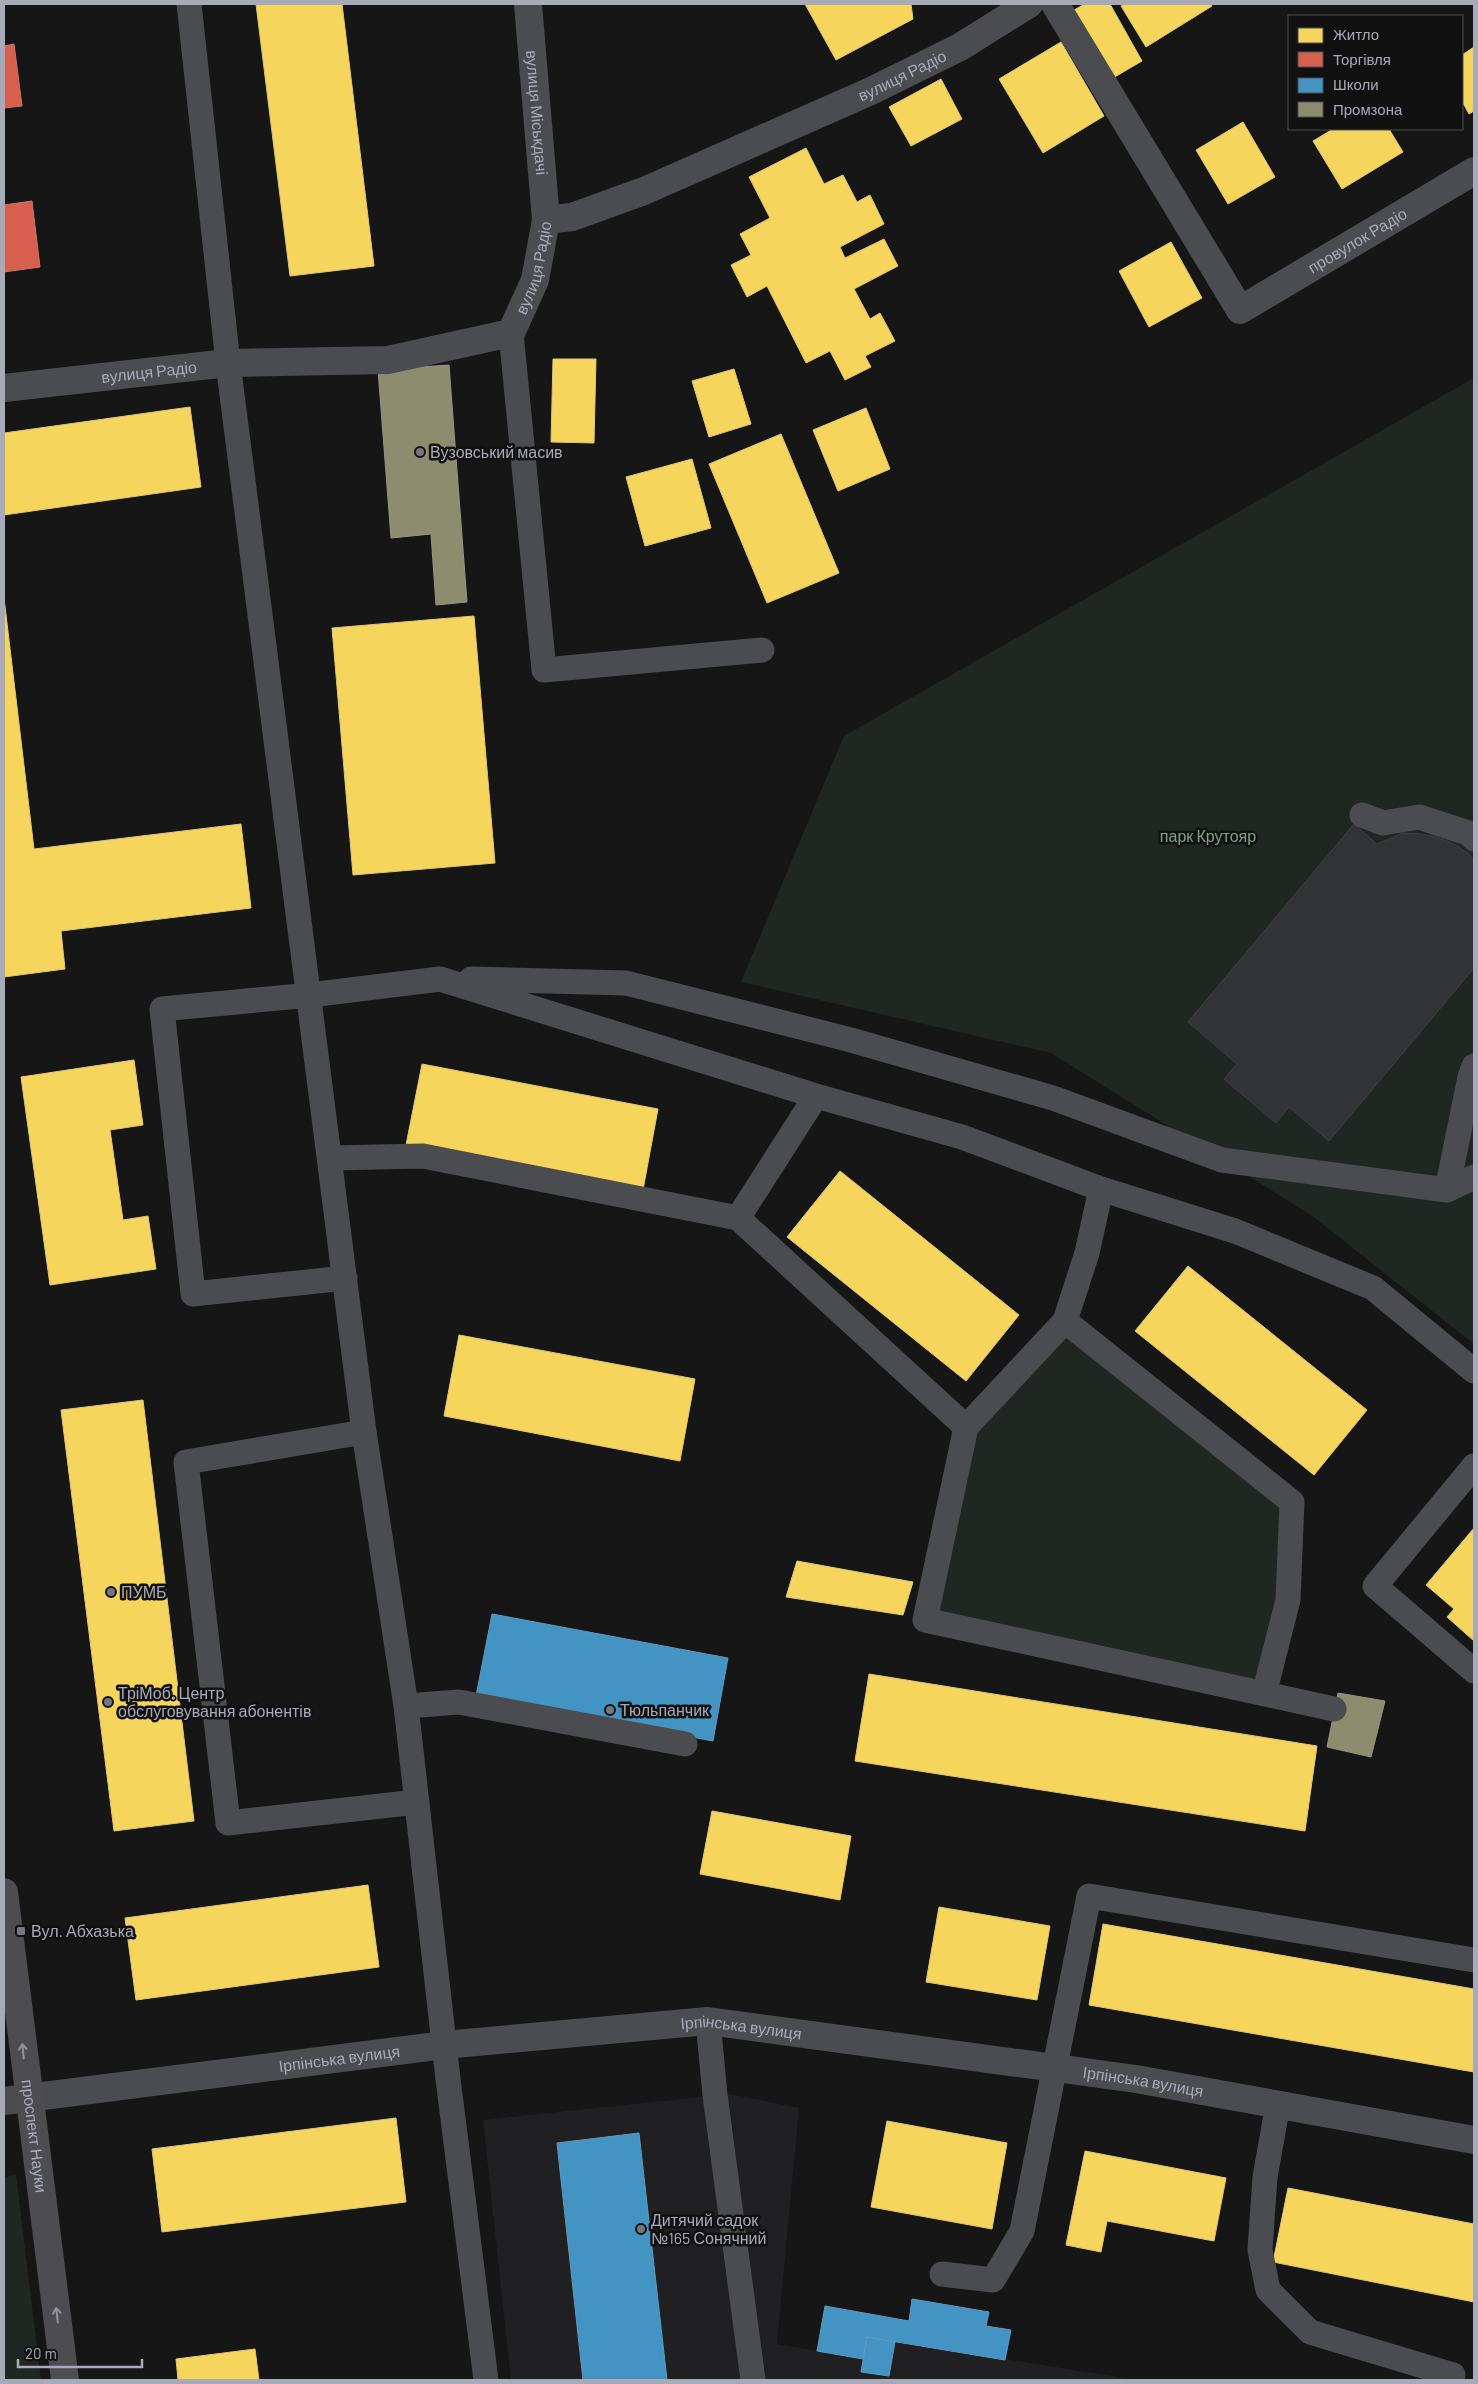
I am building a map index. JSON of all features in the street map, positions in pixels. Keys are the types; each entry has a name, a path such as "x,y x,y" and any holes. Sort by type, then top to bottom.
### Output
{"main road":[{"name":"проспект Науки","path":"4,1892 16,2100 65,2380"}],"street":[{"name":"вулиця Міськдачі","path":"528,4 546,220"},
{"name":"вулиця Радіо","path":"4,388 228,363 388,360 511,333 535,280 546,220 572,216 644,191 871,91 960,47 1030,4"},
{"name":"провулок Радіо","path":"1055,4 1240,310 1474,171"},
{"name":"Ірпінська вулиця","path":"16,2100 444,2045 708,2021 1053,2066 1278,2104 1474,2140"}],"lane":[{"path":"189,4 228,363 310,995 364,1432 406,1706 444,2045 486,2380"},
{"path":"511,333 544,670 762,650"},
{"path":"1362,814 1383,823 1418,817 1468,833 1474,839"},
{"path":"440,979 816,1096 962,1137 1100,1189 1235,1231 1373,1288 1474,1371"},
{"path":"345,1278 193,1294 162,1009 310,995 440,979 626,983 851,1040 1053,1098 1222,1160 1447,1190 1474,1177"},
{"path":"1447,1190 1470,1077 1474,1066"},
{"path":"738,1218 816,1096"},
{"path":"330,1158 423,1156 738,1218 966,1426"},
{"path":"1100,1189 1087,1253 1065,1322 966,1426 926,1620 1334,1709"},
{"path":"1065,1322 1292,1502 1288,1600 1264,1694"},
{"path":"364,1432 186,1462 228,1823 417,1802"},
{"path":"1474,1466 1375,1586 1474,1671"},
{"path":"406,1706 459,1702 685,1744"},
{"path":"942,2274 994,2280 1022,2231 1088,1896 1474,1960"},
{"path":"708,2021 715,2095 753,2380"},
{"path":"1278,2104 1265,2177 1260,2250 1268,2290 1310,2332 1453,2376"}],"shaded area":[{"name":"Дитячий садок №165 Сонячний","path":"730,2094 799,2108 777,2344 863,2359 867,2337 1136,2380 511,2380 483,2120"}],"green space":[{"name":"парк Крутояр","path":"1474,378 1474,1344 1311,1215 1051,1053 741,982 844,736"},
{"path":"1065,1321 1292,1502 1264,1694 926,1620 966,1427"},
{"path":"16,2175 41,2380 4,2380 4,2177"}],"building: Житло":[{"path":"256,4 342,4 374,266 290,276"},
{"path":"805,4 911,4 913,19 836,60"},
{"path":"1085,4 1110,4 1142,61 1113,78 1074,10"},
{"path":"1126,4 1210,4 1212,6 1146,47 1121,6"},
{"path":"1061,42 1104,116 1043,153 999,79"},
{"path":"1474,47 1474,111 1469,114 1463,103 1463,54"},
{"path":"941,79 962,119 911,146 889,107"},
{"path":"1243,122 1275,177 1228,204 1196,150"},
{"path":"1331,130 1390,130 1403,152 1342,189 1313,141"},
{"path":"806,148 824,184 843,175 857,202 870,195 884,224 840,247 845,258 884,239 898,266 854,289 870,319 880,313 895,341 865,356 871,367 845,380 830,351 806,363 767,286 747,297 731,265 751,255 740,234 770,218 749,177"},
{"path":"1171,242 1202,298 1149,327 1119,271"},
{"path":"553,359 596,359 594,443 551,442"},
{"path":"734,369 751,424 709,437 692,381"},
{"path":"190,407 201,487 4,515 4,433"},
{"path":"866,408 890,469 838,491 813,430"},
{"path":"781,434 839,573 767,603 709,464"},
{"path":"692,459 711,528 645,546 626,477"},
{"path":"4,598 34,849 241,824 251,908 61,931 65,969 4,977"},
{"path":"474,616 495,863 353,875 332,628"},
{"path":"134,1060 143,1125 110,1130 123,1220 148,1216 156,1269 50,1285 21,1077"},
{"path":"422,1064 658,1109 643,1190 406,1145"},
{"path":"840,1171 1019,1315 966,1381 787,1237"},
{"path":"1188,1266 1367,1410 1314,1475 1135,1331"},
{"path":"459,1335 695,1379 680,1461 444,1416"},
{"path":"143,1400 194,1821 114,1831 61,1410"},
{"path":"1474,1528 1474,1641 1447,1617 1454,1609 1426,1585"},
{"path":"797,1561 913,1582 903,1615 786,1597"},
{"path":"869,1674 1317,1746 1305,1831 855,1761"},
{"path":"712,1811 851,1836 840,1900 700,1874"},
{"path":"368,1885 379,1967 136,2000 125,1918"},
{"path":"939,1907 1050,1926 1037,2000 926,1982"},
{"path":"1103,1924 1474,1989 1474,2072 1089,2005"},
{"path":"396,2118 406,2202 162,2232 152,2149"},
{"path":"887,2121 1007,2143 992,2229 871,2207"},
{"path":"1085,2151 1226,2178 1214,2241 1107,2221 1101,2252 1066,2245"},
{"path":"1288,2188 1474,2224 1474,2302 1273,2262"},
{"path":"255,2349 259,2380 178,2380 176,2359"}],"building: Торгівля":[{"path":"14,44 22,106 4,108 4,46"},
{"path":"32,201 40,267 4,272 4,205"}],"building: Школи":[{"path":"492,1614 728,1658 713,1741 476,1696"},
{"path":"639,2133 667,2380 583,2380 557,2143"},
{"path":"912,2299 989,2312 986,2326 1011,2330 1005,2360 867,2337 863,2359 817,2351 825,2306 909,2321"},
{"path":"867,2337 895,2342 889,2376 861,2372"}],"building: Промзона":[{"name":"Вузовський масив","path":"449,365 467,602 436,605 431,534 391,538 378,370"},
{"path":"1338,1693 1385,1701 1371,1757 1327,1747"}],"building: Інше":[{"path":"1354,824 1377,844 1403,833 1421,834 1437,837 1454,844 1469,854 1474,862 1474,968 1329,1141 1289,1107 1276,1123 1224,1079 1237,1064 1188,1022"}],"place":[{"name":"Вузовський масив","path":"420,452"},
{"name":"ПУМБ","path":"111,1592"},
{"name":"ТріМоб. Центр обслуговування абонентів","path":"108,1702"},
{"name":"Тюльпанчик","path":"610,1710"},
{"name":"Вул. Абхазька","path":"21,1931"},
{"name":"Дитячий садок №165 Сонячний","path":"641,2229"}]}
